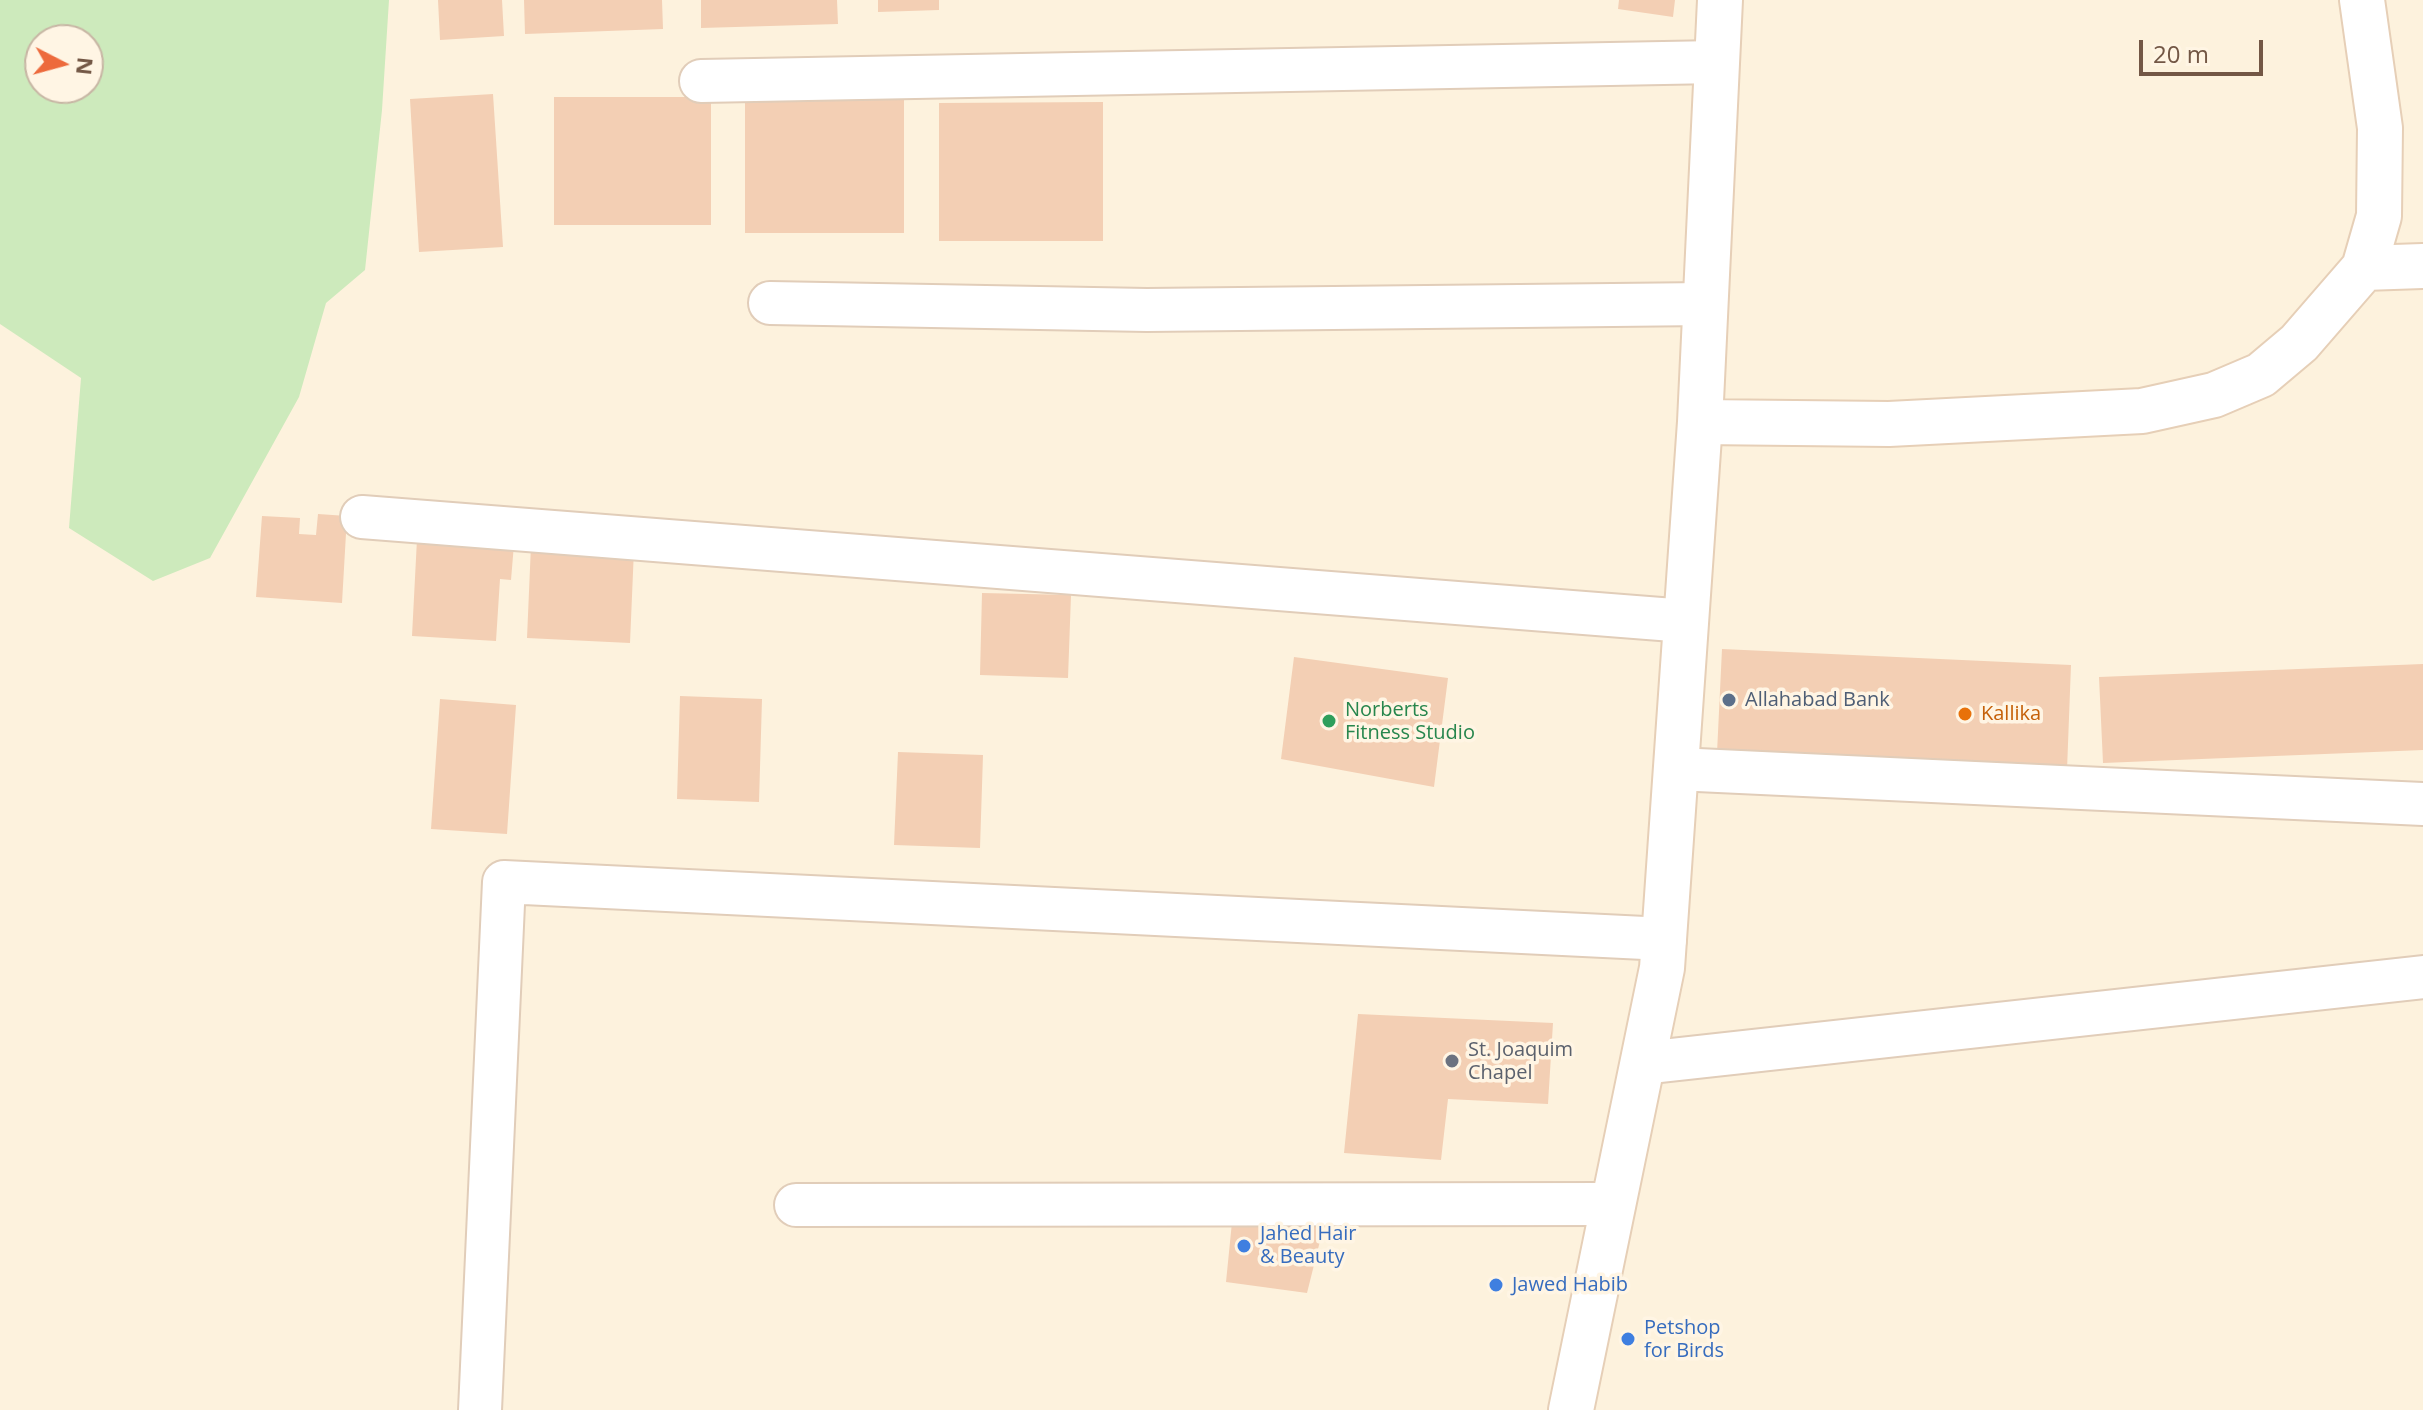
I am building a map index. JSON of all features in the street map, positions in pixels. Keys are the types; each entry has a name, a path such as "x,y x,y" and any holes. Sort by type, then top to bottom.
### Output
{"main road":[{"path":"1571,1410 1643,1063 1665,939 1700,422 1720,0"},
{"path":"1700,422 1889,424 2023,420 2142,411 2214,395 2261,375 2299,343 2364,268 2379,216 2380,128 2362,0"},
{"path":"2364,268 2423,266"}],"street":[{"path":"701,81 1717,62"},
{"path":"770,303 1147,310 1706,304"},
{"path":"362,517 1686,621"},
{"path":"1676,769 2423,804"},
{"path":"480,1410 504,882 1665,939"},
{"path":"1643,1063 2423,977"},
{"path":"796,1205 1614,1204"}],"green space":[{"path":"0,0 389,0 382,110 365,270 326,303 299,397 210,558 153,581 69,528 81,378 0,324"}],"building":[{"path":"438,0 502,0 504,36 440,40"},
{"path":"524,0 662,0 663,29 525,34"},
{"path":"701,0 837,0 838,24 701,28"},
{"path":"878,0 939,0 939,10 878,12"},
{"path":"1619,0 1675,0 1673,17 1618,9"},
{"path":"493,94 503,247 419,252 410,99"},
{"path":"554,97 711,97 711,225 554,225"},
{"path":"745,98 904,98 904,233 745,233"},
{"path":"1103,102 1103,241 939,241 939,103"},
{"path":"318,514 347,516 342,603 256,597 262,516 300,518 299,534 316,535"},
{"path":"417,539 514,544 511,580 500,579 496,641 412,636"},
{"path":"531,545 634,549 630,643 527,638"},
{"path":"982,593 1071,595 1068,678 980,675"},
{"path":"1722,649 2071,665 2067,770 1717,753"},
{"path":"1294,657 1448,678 1434,787 1281,759"},
{"path":"2423,664 2423,750 2103,763 2099,677"},
{"path":"680,696 762,699 759,802 677,799"},
{"path":"440,699 516,705 507,834 431,829"},
{"path":"898,752 983,755 980,848 894,845"},
{"name":"St. Joaquim Chapel","path":"1358,1014 1553,1023 1548,1104 1448,1099 1441,1160 1344,1153"},
{"path":"1233,1212 1325,1221 1307,1293 1226,1282"}],"place":[{"name":"Allahabad Bank","path":"1729,700"},
{"name":"Kallika","path":"1965,714"},
{"name":"Norberts Fitness Studio","path":"1329,721"},
{"name":"St. Joaquim Chapel","path":"1452,1061"},
{"name":"Jahed Hair & Beauty","path":"1244,1246"},
{"name":"Jawed Habib","path":"1496,1285"},
{"name":"Petshop for Birds","path":"1628,1339"}]}
